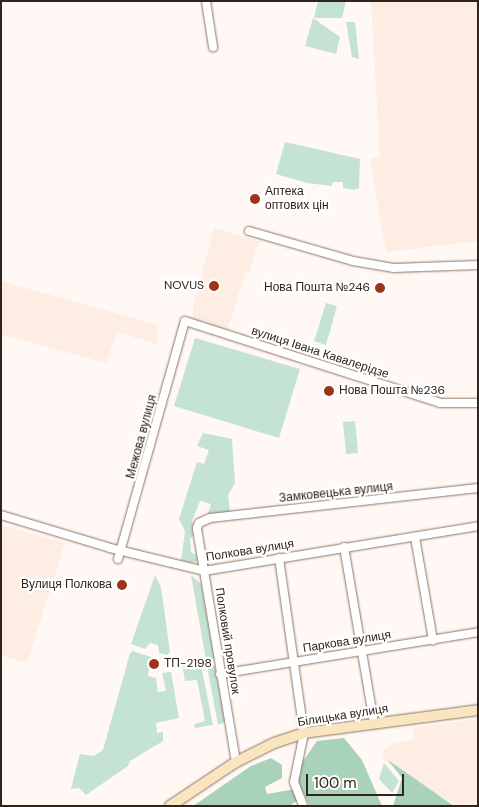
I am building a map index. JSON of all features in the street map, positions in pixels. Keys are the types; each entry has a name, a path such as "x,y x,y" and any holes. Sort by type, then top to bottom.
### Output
{"main road":[{"name":"Білицька вулиця","path":"170,806 236,762 274,742 304,733 478,710"}],"street":[{"path":"206,1 213,47"},
{"path":"249,231 353,261 394,268 478,265"},
{"name":"вулиця Івана Кавалерідзе","path":"185,320 440,403 478,403"},
{"name":"Межова вулиця","path":"118,559 122,551 185,320"},
{"name":"Замковецька вулиця","path":"199,523 210,518 478,488"},
{"name":"Полкова вулиця","path":"1,515 122,551 204,571 478,526"},
{"name":"Полковий провулок","path":"199,523 197,528 236,762"},
{"path":"415,537 433,640"},
{"path":"344,548 374,723"},
{"path":"279,558 304,733 294,782 303,806"},
{"name":"Паркова вулиця","path":"220,674 478,632"}],"shaded area":[{"path":"371,1 478,1 478,241 386,252 370,159 380,157"},
{"path":"214,228 262,242 256,248 250,272 246,271 226,334 193,322 193,308"},
{"path":"1,281 158,325 156,344 117,332 106,363 4,335 1,343"},
{"path":"1,525 65,543 27,663 1,655"},
{"path":"478,719 478,806 457,806 383,760 384,750 392,744 414,739 412,728"}],"green space":[{"path":"318,1 346,1 342,18 314,18"},
{"path":"313,18 340,37 336,54 305,46"},
{"path":"346,22 355,22 359,59 352,57"},
{"path":"285,142 360,159 359,188 354,190 343,188 343,182 333,182 332,186 307,183 276,174"},
{"path":"326,303 337,306 326,345 314,341"},
{"path":"195,338 300,369 279,438 174,406"},
{"path":"355,421 358,453 346,454 343,422"},
{"path":"203,433 232,439 235,483 228,495 230,512 207,516 211,504 200,501 192,521 196,535 190,538 191,552 198,556 198,561 193,563 181,560 185,532 179,519 197,462 204,464 209,450 197,446"},
{"path":"155,575 161,587 170,652 167,655 159,653 158,645 150,643 145,649 131,644"},
{"path":"191,575 201,584 215,659 206,660"},
{"path":"133,651 151,657 148,676 156,678 158,692 166,691 162,673 171,672 179,718 156,723 157,733 163,732 163,741 130,761 128,766 86,795 79,788 71,789 80,754 94,756 103,750 130,653"},
{"path":"182,664 201,665 213,725 195,728 194,724 205,721 197,680 185,681"},
{"path":"207,666 215,666 225,722 218,725"},
{"path":"344,738 362,760 382,806 310,806 298,783 301,764 317,741"},
{"path":"271,758 282,765 282,778 265,787 267,794 295,789 299,799 290,806 193,806 251,766"},
{"path":"388,760 454,806 393,806 402,778"},
{"path":"384,763 399,781 392,793 379,779"}],"place":[{"name":"Аптека оптових цін","path":"255,199"},
{"name":"NOVUS","path":"214,286"},
{"name":"Нова Пошта №246","path":"380,288"},
{"name":"Нова Пошта №236","path":"329,391"},
{"name":"Вулиця Полкова","path":"122,585"},
{"name":"ТП-2198","path":"154,664"}]}
